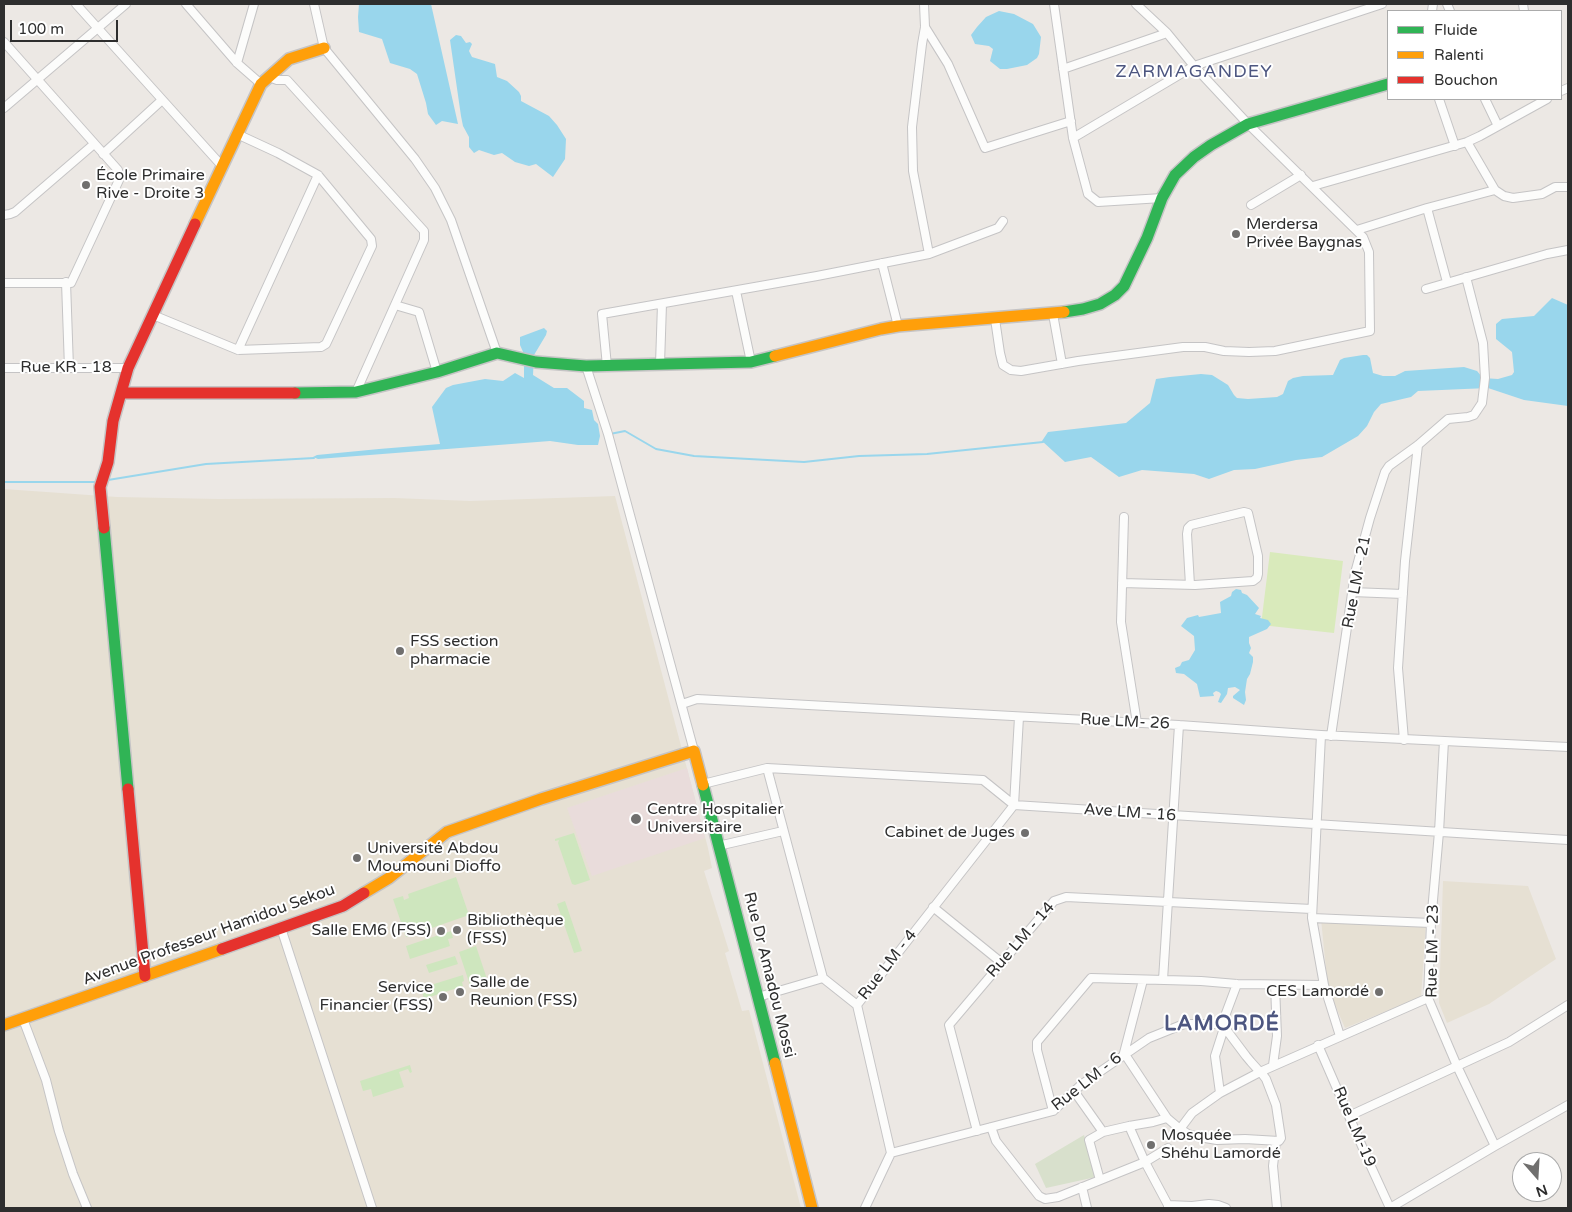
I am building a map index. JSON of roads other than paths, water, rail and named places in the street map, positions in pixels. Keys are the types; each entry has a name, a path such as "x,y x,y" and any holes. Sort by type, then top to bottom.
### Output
{"street":[{"path":"76,4 222,166"},
{"path":"4,108 126,4"},
{"path":"186,4 237,63 265,80 286,80 424,231 424,240 356,392"},
{"path":"237,63 254,4"},
{"path":"314,4 324,48 415,159 435,188 450,220 497,354"},
{"path":"924,4 925,27 912,127 913,171 929,254"},
{"path":"1054,4 1073,138 1088,194 1098,202 1162,198"},
{"path":"995,318 1000,353 1004,365 1011,370 1021,371 1183,347 1205,347 1224,351 1275,351 1370,332 1369,252 1363,237 1248,124 1194,66 1167,33 1136,4"},
{"path":"1073,138 1194,66 1382,4"},
{"path":"925,27 948,64 985,148 1071,121"},
{"path":"1063,70 1167,33"},
{"path":"4,42 118,170 119,180 72,282 4,283"},
{"path":"144,976 100,486 106,471 113,422 128,368 237,134 265,80 289,59 324,48"},
{"path":"122,393 241,394 356,392 437,372 497,354 536,362 586,366 751,362 898,326 1053,314 1082,309 1100,304 1115,296 1124,286 1147,238 1162,198 1175,175 1211,145 1248,124 1387,84"},
{"path":"103,154 162,100"},
{"path":"1439,100 1455,146"},
{"path":"1485,100 1498,126"},
{"path":"1313,186 1467,142 1545,100"},
{"path":"153,315 238,350 324,346 372,246 372,239 318,175 278,153 237,134"},
{"path":"1467,142 1495,190 1504,196 1513,198 1542,194 1555,187 1568,187"},
{"path":"4,215 15,212 94,144"},
{"path":"238,350 318,175"},
{"path":"1251,205 1301,175"},
{"path":"1357,230 1495,190"},
{"path":"1428,208 1447,282"},
{"path":"607,366 602,314 736,291 929,254 998,228 1002,221"},
{"path":"1426,289 1547,254 1568,250"},
{"path":"882,263 898,326"},
{"name":"Rue LM - 21","path":"1331,736 1352,592 1360,553 1385,472 1389,466 1418,446 1448,419 1474,415 1482,404 1485,378 1481,330 1466,277"},
{"path":"66,282 69,368"},
{"path":"736,291 751,362"},
{"path":"660,364 662,304"},
{"path":"395,305 419,312 437,372"},
{"path":"1053,314 1062,364"},
{"path":"586,366 608,437 694,751"},
{"name":"Rue KR - 18","path":"4,368 128,368"},
{"path":"1404,740 1398,668 1403,594 1418,446"},
{"path":"1122,583 1190,585 1250,581 1257,578 1258,556 1247,512 1188,528 1190,585"},
{"path":"1124,517 1121,632 1137,723"},
{"path":"1352,592 1403,594"},
{"name":"Rue LM- 26","path":"682,704 697,699 1179,725 1321,736 1568,747"},
{"path":"1014,805 1019,717"},
{"path":"1164,980 1179,725"},
{"path":"1321,736 1312,918 1324,985 1340,1036"},
{"name":"Rue LM - 23","path":"1444,741 1431,923 1428,998 1457,1066 1495,1146"},
{"name":"Avenue Professeur Hamidou Sekou","path":"4,1024 23,1019 343,906 397,872 447,832 541,799 694,751"},
{"name":"Rue Dr Amadou Mossi","path":"694,751 812,1208"},
{"path":"703,784 767,768 983,780 1014,805"},
{"path":"767,768 822,978 857,1006"},
{"name":"Ave LM - 16","path":"1014,805 1568,840"},
{"name":"Rue LM - 4","path":"891,1153 857,1006 1014,805"},
{"path":"718,846 783,831"},
{"name":"Rue LM - 14","path":"977,1131 949,1025 1057,899 1066,897 1312,909"},
{"path":"933,907 1002,963"},
{"path":"1312,918 1431,923"},
{"path":"282,928 372,1208"},
{"path":"758,997 822,978"},
{"path":"1053,1111 1037,1050 1037,1042 1091,978 1237,984 1324,985"},
{"path":"1143,980 1124,1053 1167,1118 1188,1134 1199,1137 1217,1140 1280,1141 1276,1106 1266,1079 1223,1026"},
{"path":"1220,1093 1214,1056 1237,984"},
{"path":"1273,1065 1277,1036 1275,985"},
{"path":"1180,1129 1192,1113 1220,1093 1273,1065 1428,998"},
{"path":"1349,1116 1509,1042 1568,1005"},
{"path":"23,1019 46,1080 59,1131 87,1208"},
{"name":"Rue LM - 6","path":"891,1153 1053,1111 1074,1091 1124,1053 1149,1038 1184,1024 1223,1026"},
{"name":"Rue LM-19","path":"1318,1045 1390,1208"},
{"path":"1074,1091 1102,1132"},
{"path":"1390,1208 1568,1105"},
{"path":"1100,1180 1089,1140 1102,1132 1167,1118"},
{"path":"1130,1126 1145,1162 1168,1207 1218,1204 1226,1208"},
{"path":"991,1127 996,1141 1042,1199 1058,1197 1145,1162 1168,1148"},
{"path":"1276,1141 1273,1166 1277,1208"},
{"path":"864,1208 891,1153"},
{"path":"1082,1187 1087,1208"}],"water":[{"path":"359,4 431,4 458,124 442,121 436,125 428,114 417,74 410,69 390,63 382,39 359,32"},
{"path":"999,11 1014,14 1033,24 1041,37 1037,58 1027,65 1000,69 990,61 993,49 989,46 975,44 971,35 986,17"},
{"path":"456,35 461,36 466,43 470,42 472,44 469,51 472,57 495,64 497,77 507,81 519,92 521,101 549,116 557,125 566,139 565,159 553,177 536,164 529,166 515,162 502,153 494,155 479,150 474,153 469,147 469,137 463,126 461,116 450,40"},
{"path":"1552,298 1568,305 1568,406 1524,400 1488,388 1418,391 1411,397 1381,404 1358,436 1322,457 1296,460 1255,469 1234,470 1209,479 1194,474 1142,470 1119,477 1091,457 1065,462 1042,441 1048,432 1126,423 1150,403 1156,379 1170,377 1201,374 1212,375 1228,385 1237,398 1277,397 1283,394 1288,381 1293,378 1333,375 1340,360 1367,355 1370,358 1373,373 1383,376 1395,376 1405,371 1464,367 1477,371 1483,378 1498,379 1512,375 1514,372 1512,352 1496,339 1496,324 1502,319 1534,316"},
{"path":"544,328 547,331 534,355 533,375 554,388 567,388 584,401 584,408 592,410 594,420 598,424 600,436 598,445 578,445 550,441 318,459 313,457 317,455 440,444 432,407 446,388 485,379 503,381 515,373 524,378 524,354 520,345 520,337"},
{"path":"1236,589 1241,590 1259,608 1255,614 1261,616 1260,618 1268,620 1271,624 1267,629 1249,637 1251,648 1249,653 1253,657 1253,662 1247,679 1244,705 1233,698 1240,690 1235,687 1228,688 1227,694 1221,703 1218,702 1221,694 1216,691 1213,693 1214,696 1200,697 1197,684 1184,674 1176,673 1175,668 1180,666 1182,662 1189,660 1195,650 1194,636 1181,626 1187,618 1221,613 1220,602 1231,596 1232,592"}],"waterway":[{"path":"610,434 625,431 656,449 694,456 804,462 859,456 927,454 1043,442"},
{"path":"108,480 206,464 314,458"},
{"path":"4,482 96,482"}],"place":[{"name":"École Primaire Rive - Droite 3","path":"86,185"},
{"name":"Merdersa Privée Baygnas","path":"1236,234"},
{"name":"FSS section pharmacie","path":"400,651"},
{"name":"Centre Hospitalier Universitaire","path":"636,819"},
{"name":"Cabinet de Juges","path":"1025,833"},
{"name":"Université Abdou Moumouni Dioffo","path":"357,858"},
{"name":"Bibliothèque (FSS)","path":"457,930"},
{"name":"Salle EM6 (FSS)","path":"441,931"},
{"name":"Salle de Reunion (FSS)","path":"460,992"},
{"name":"CES Lamordé","path":"1379,992"},
{"name":"Service Financier (FSS)","path":"443,997"},
{"name":"Mosquée Shéhu Lamordé","path":"1151,1145"}],"district":[{"name":"ZARMAGANDEY","path":"1194,72"},
{"name":"LAMORDÉ","path":"1222,1024"}]}
